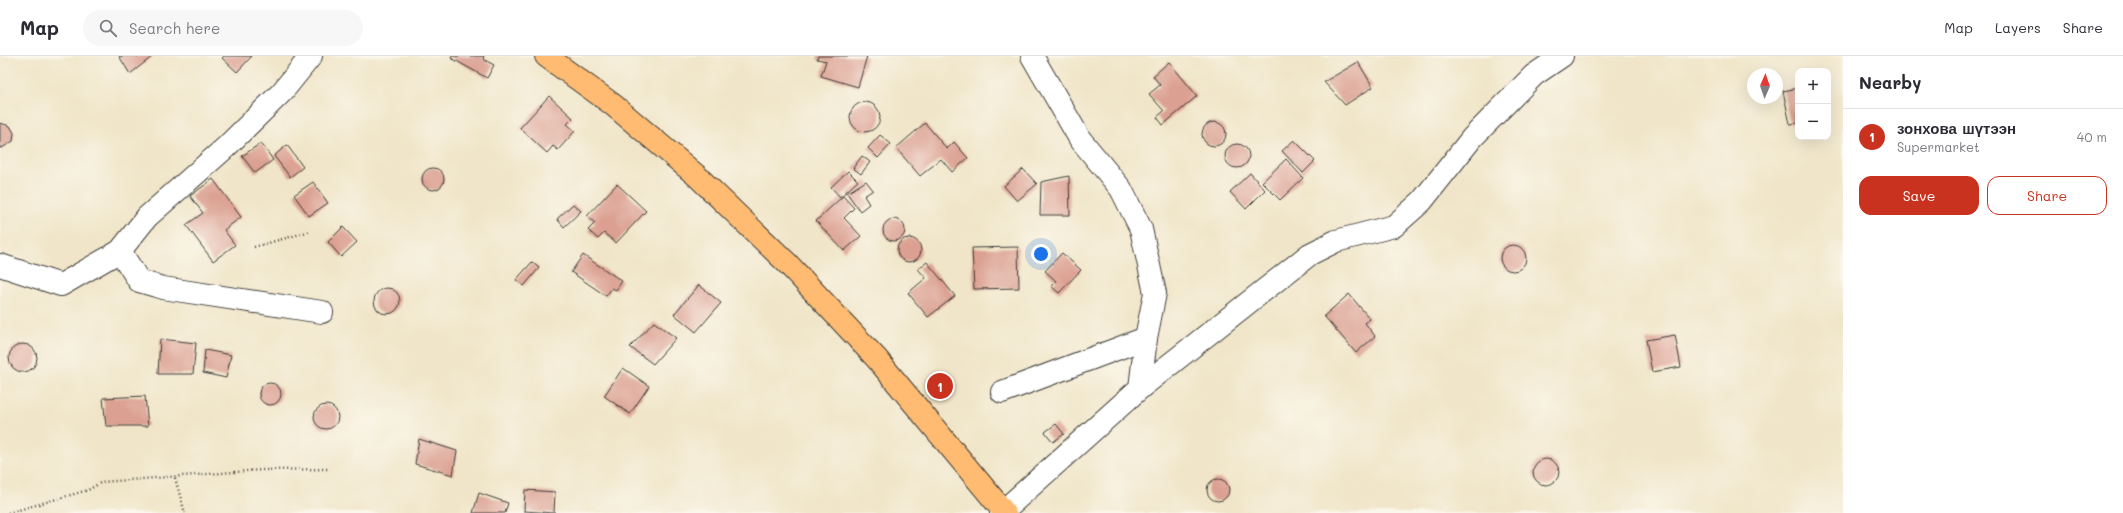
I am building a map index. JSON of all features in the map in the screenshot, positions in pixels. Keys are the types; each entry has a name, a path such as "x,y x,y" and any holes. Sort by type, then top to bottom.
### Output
{"main road":[{"path":"546,56 612,104 697,176 788,264 877,359 1003,512"}],"street":[{"path":"0,265 61,285 120,251 147,217 225,148 282,92 311,56"},
{"path":"1032,56 1080,139 1121,189 1141,229 1155,293 1146,338 1140,388"},
{"path":"1003,512 1140,388 1310,254 1336,241 1394,226 1422,201 1472,138 1534,76 1562,56"},
{"path":"120,251 139,281 163,288 322,312"},
{"path":"1002,392 1030,380 1146,338"}],"path":[{"path":"254,247 311,231"},
{"path":"8,513 88,490 102,482 175,478 261,470 329,469"},
{"path":"175,478 185,513"}],"building":[{"path":"119,56 153,56 130,74"},
{"path":"224,56 252,56 237,72 222,58"},
{"path":"452,56 484,56 483,59 494,65 487,78 451,58"},
{"path":"818,56 867,56 858,87 821,76 826,61 817,59"},
{"path":"1169,62 1197,96 1163,125 1157,117 1164,111 1149,94 1160,85 1153,76"},
{"path":"1358,62 1373,87 1345,105 1324,82"},
{"path":"1795,89 1795,123 1790,124 1783,91"},
{"path":"549,96 573,118 567,124 575,131 558,150 553,146 547,153 520,128"},
{"path":"865,102 876,106 880,117 876,128 865,132 854,128 850,117 854,106"},
{"path":"1214,122 1219,123 1225,129 1225,139 1219,145 1214,146 1209,145 1203,139 1202,134 1203,129 1209,123"},
{"path":"0,123 10,126 14,133 13,141 2,148 0,148"},
{"path":"925,123 947,149 954,142 968,158 952,172 941,159 920,176 896,148"},
{"path":"880,135 891,144 878,158 868,148"},
{"path":"1294,140 1315,161 1303,173 1282,151"},
{"path":"261,143 273,160 255,173 242,156"},
{"path":"1237,144 1245,148 1249,156 1245,164 1237,168 1229,164 1225,156 1229,148"},
{"path":"287,145 303,167 290,177 274,156"},
{"path":"862,156 870,162 861,174 853,168"},
{"path":"1286,159 1303,178 1280,200 1262,182"},
{"path":"433,168 441,171 444,179 441,187 433,190 425,187 422,179 425,171"},
{"path":"1023,169 1037,184 1017,201 1004,186"},
{"path":"848,171 858,181 840,197 831,187"},
{"path":"1250,173 1265,190 1246,209 1230,192"},
{"path":"1069,176 1070,215 1040,215 1041,182"},
{"path":"213,179 241,217 224,230 235,245 213,261 186,225 203,213 190,196"},
{"path":"866,181 873,190 864,196 869,204 860,211 847,193"},
{"path":"313,182 328,203 309,216 294,195"},
{"path":"617,184 646,211 616,243 604,233 598,239 588,230 595,223 587,216"},
{"path":"843,196 854,208 844,218 861,236 844,251 816,221"},
{"path":"573,204 581,211 564,227 557,219"},
{"path":"894,219 902,222 905,230 902,238 894,241 886,238 883,230 886,222"},
{"path":"343,227 357,242 341,257 328,242"},
{"path":"909,238 918,241 921,250 918,259 909,262 900,259 897,250 900,241"},
{"path":"1513,245 1522,249 1526,258 1522,267 1513,271 1504,267 1500,258 1504,249"},
{"path":"1018,247 1019,288 974,289 972,248"},
{"path":"1062,253 1081,270 1059,293 1051,286 1056,281 1045,271"},
{"path":"583,255 622,281 616,290 612,288 606,296 571,272"},
{"path":"532,262 539,268 524,286 516,280"},
{"path":"927,262 955,296 928,317 908,293 926,278 918,269"},
{"path":"699,285 721,303 696,332 674,314"},
{"path":"387,288 396,292 400,301 396,310 387,314 378,310 374,301 378,292"},
{"path":"1349,294 1370,319 1365,323 1375,336 1356,353 1324,316"},
{"path":"654,322 676,338 653,364 630,347"},
{"path":"1675,335 1681,367 1652,372 1646,340"},
{"path":"160,339 196,343 193,374 158,374"},
{"path":"23,344 33,348 37,358 33,368 23,372 13,368 9,358 13,348"},
{"path":"205,350 231,355 226,378 203,373"},
{"path":"623,368 649,386 630,414 604,396"},
{"path":"266,383 274,383 281,390 281,398 274,405 266,405 259,398 259,390"},
{"path":"145,396 148,426 106,426 103,398"},
{"path":"326,405 331,406 337,412 337,422 331,428 326,429 321,428 315,422 314,417 315,412 321,406"},
{"path":"1056,424 1064,434 1053,442 1045,432"},
{"path":"419,439 457,451 453,475 415,464"},
{"path":"1546,459 1555,463 1559,472 1555,481 1546,485 1537,481 1533,472 1537,463"},
{"path":"1218,479 1226,482 1229,490 1226,498 1218,501 1210,498 1207,490 1210,482"},
{"path":"525,490 555,492 554,513 524,511"},
{"path":"479,493 508,503 505,513 473,513"}],"place":[{"name":"зонхова шүтээн","path":"940,386"}]}
